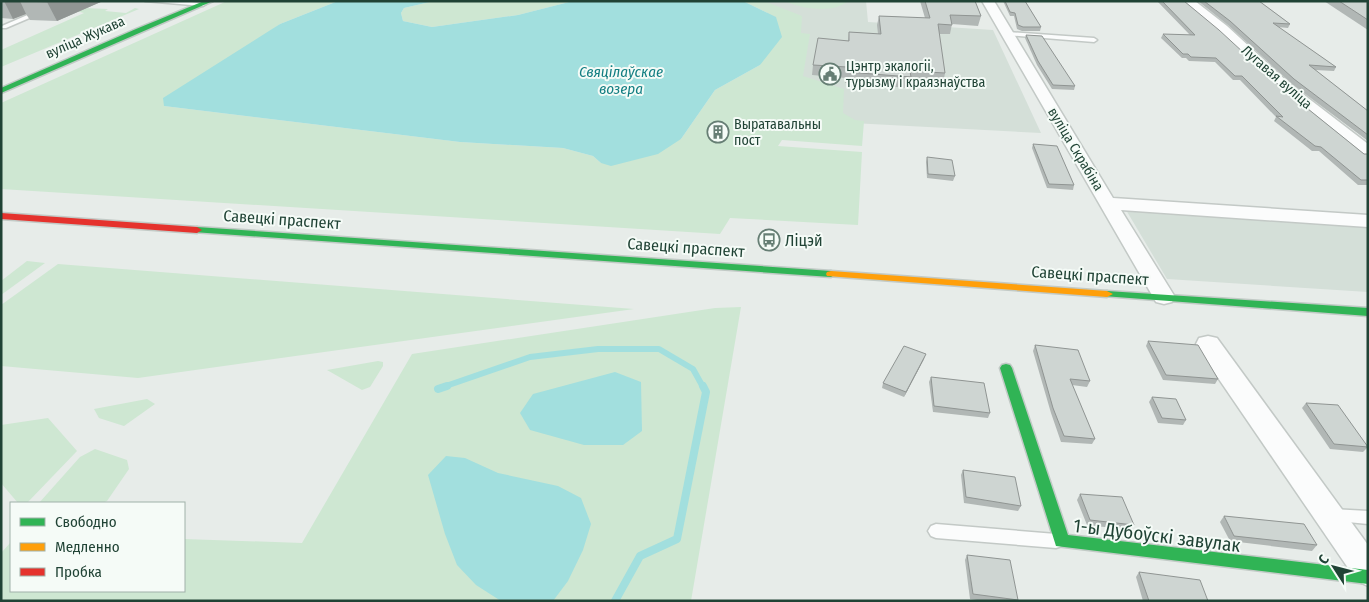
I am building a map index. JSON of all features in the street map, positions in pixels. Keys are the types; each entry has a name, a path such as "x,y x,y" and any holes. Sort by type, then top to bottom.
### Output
{"main road":[{"name":"вуліца Жукава","path":"1,91 206,3"},
{"name":"Савецкі праспект","path":"1,216 1164,296 1368,312"},
{"name":"1-ы Дубоўскі завулак","path":"1006,368 1062,542 1368,577"}],"street":[{"name":"вуліца Скрабіна","path":"988,1 1136,252 1164,296"},
{"name":"Лугавая вуліца","path":"1187,1 1223,29 1286,88 1368,153"},
{"path":"1108,202 1368,221"},
{"path":"1208,344 1330,515 1368,572"}],"lane":[{"path":"2,28 66,1"},
{"path":"148,1 206,3"},
{"path":"1007,34 1094,40"},
{"path":"1330,515 1368,518"},
{"path":"936,531 1062,542"}],"shaded area":[{"path":"764,1 866,1 868,22 993,30 1041,133 795,120"},
{"path":"1126,210 1368,225 1368,292 1167,279"}],"green space":[{"path":"227,1 338,1 280,24 164,106 460,142 563,148 593,156 601,163 681,139 715,90 760,65 776,17 743,1 764,1 802,16 801,33 810,34 803,76 844,89 843,113 855,120 864,121 862,146 782,140 778,146 862,152 858,225 730,218 720,234 1,189 1,103"},
{"path":"434,1 573,1 518,15 432,27 403,21 401,13 404,8"},
{"path":"785,1 848,1 834,8 817,9"},
{"path":"61,7 108,9 105,11 126,13 135,8 139,9 1,67 1,50 84,13"},
{"path":"27,261 45,263 1,295 1,281"},
{"path":"58,264 634,309 138,378 1,366 1,305"},
{"path":"741,307 691,601 1,601 1,553 10,543 10,592 185,592 185,539 302,543 412,354 715,308"},
{"path":"378,361 383,362 383,366 370,387 362,390 327,370"},
{"path":"147,399 155,404 124,426 99,418 94,409"},
{"path":"48,418 77,451 28,502 17,502 1,483 1,425"},
{"path":"95,449 127,460 129,469 104,502 40,502 80,457"}],"water":[{"name":"Свяцілаўскае возера","path":"338,1 434,1 404,8 401,13 403,21 432,27 518,15 573,1 743,1 776,17 782,37 760,65 715,90 681,139 658,154 611,166 601,163 593,156 563,148 460,142 164,106 163,98 280,24"},
{"path":"615,372 641,382 642,431 623,445 584,445 530,430 520,413 533,394"},
{"path":"446,456 465,458 498,473 558,486 581,498 591,524 583,550 568,581 553,601 501,601 476,585 457,565 445,534 428,475"}],"building":[{"path":"925,1 975,1 981,16 950,15 952,25 938,24 945,73 910,71 911,77 847,72 847,67 813,65 818,38 849,41 849,32 881,34 879,16 930,18"},
{"path":"1005,1 1025,1 1041,27 1023,27 1018,25 1015,13 1010,12"},
{"path":"1162,1 1184,1 1219,30 1282,88 1364,154 1368,154 1368,180 1361,180 1321,147 1315,146 1276,116 1283,117 1242,76 1235,76 1216,58 1191,57 1188,54 1183,54 1163,34 1195,35"},
{"path":"1204,1 1259,1 1290,24 1273,23 1336,67 1309,65 1368,111 1368,135 1294,79 1230,21"},
{"path":"1339,1 1368,1 1368,20"},
{"path":"1026,35 1042,36 1075,86 1053,85 1038,61"},
{"path":"1033,144 1057,146 1074,185 1049,184"},
{"path":"927,157 952,160 955,176 928,174"},
{"path":"1148,341 1198,345 1218,379 1166,375"},
{"path":"1035,345 1078,350 1090,381 1070,379 1095,439 1064,436 1053,408"},
{"path":"904,346 926,354 906,392 883,383"},
{"path":"931,377 984,383 990,413 934,406"},
{"path":"1152,397 1176,399 1186,420 1162,418"},
{"path":"1306,403 1338,405 1368,447 1334,444"},
{"path":"963,470 1015,477 1021,506 966,497"},
{"path":"1080,494 1122,497 1134,525 1090,520"},
{"path":"1224,516 1304,524 1317,545 1234,536"},
{"path":"967,555 1010,560 1018,600 973,594"},
{"path":"1139,572 1200,580 1208,601 1149,601"}],"waterway":[{"path":"443,387 530,357 598,349 659,349 693,369 703,387"},
{"path":"438,389 447,386"},
{"path":"615,601 640,556 677,539 706,392 703,386"}],"traffic: fast":[{"path":"1,91 138,30 210,1"},
{"path":"197,230 831,274"},
{"path":"1107,294 1368,312"},
{"path":"1006,368 1062,541 1368,577"}],"traffic: slow":[{"path":"831,274 1107,294"}],"traffic: jam":[{"path":"1,216 197,230"}],"place":[{"name":"Цэнтр экалогіі, турызму і краязнаўства","path":"830,74"},
{"name":"Выратавальны пост","path":"718,132"},
{"name":"Ліцэй","path":"769,240"}]}
